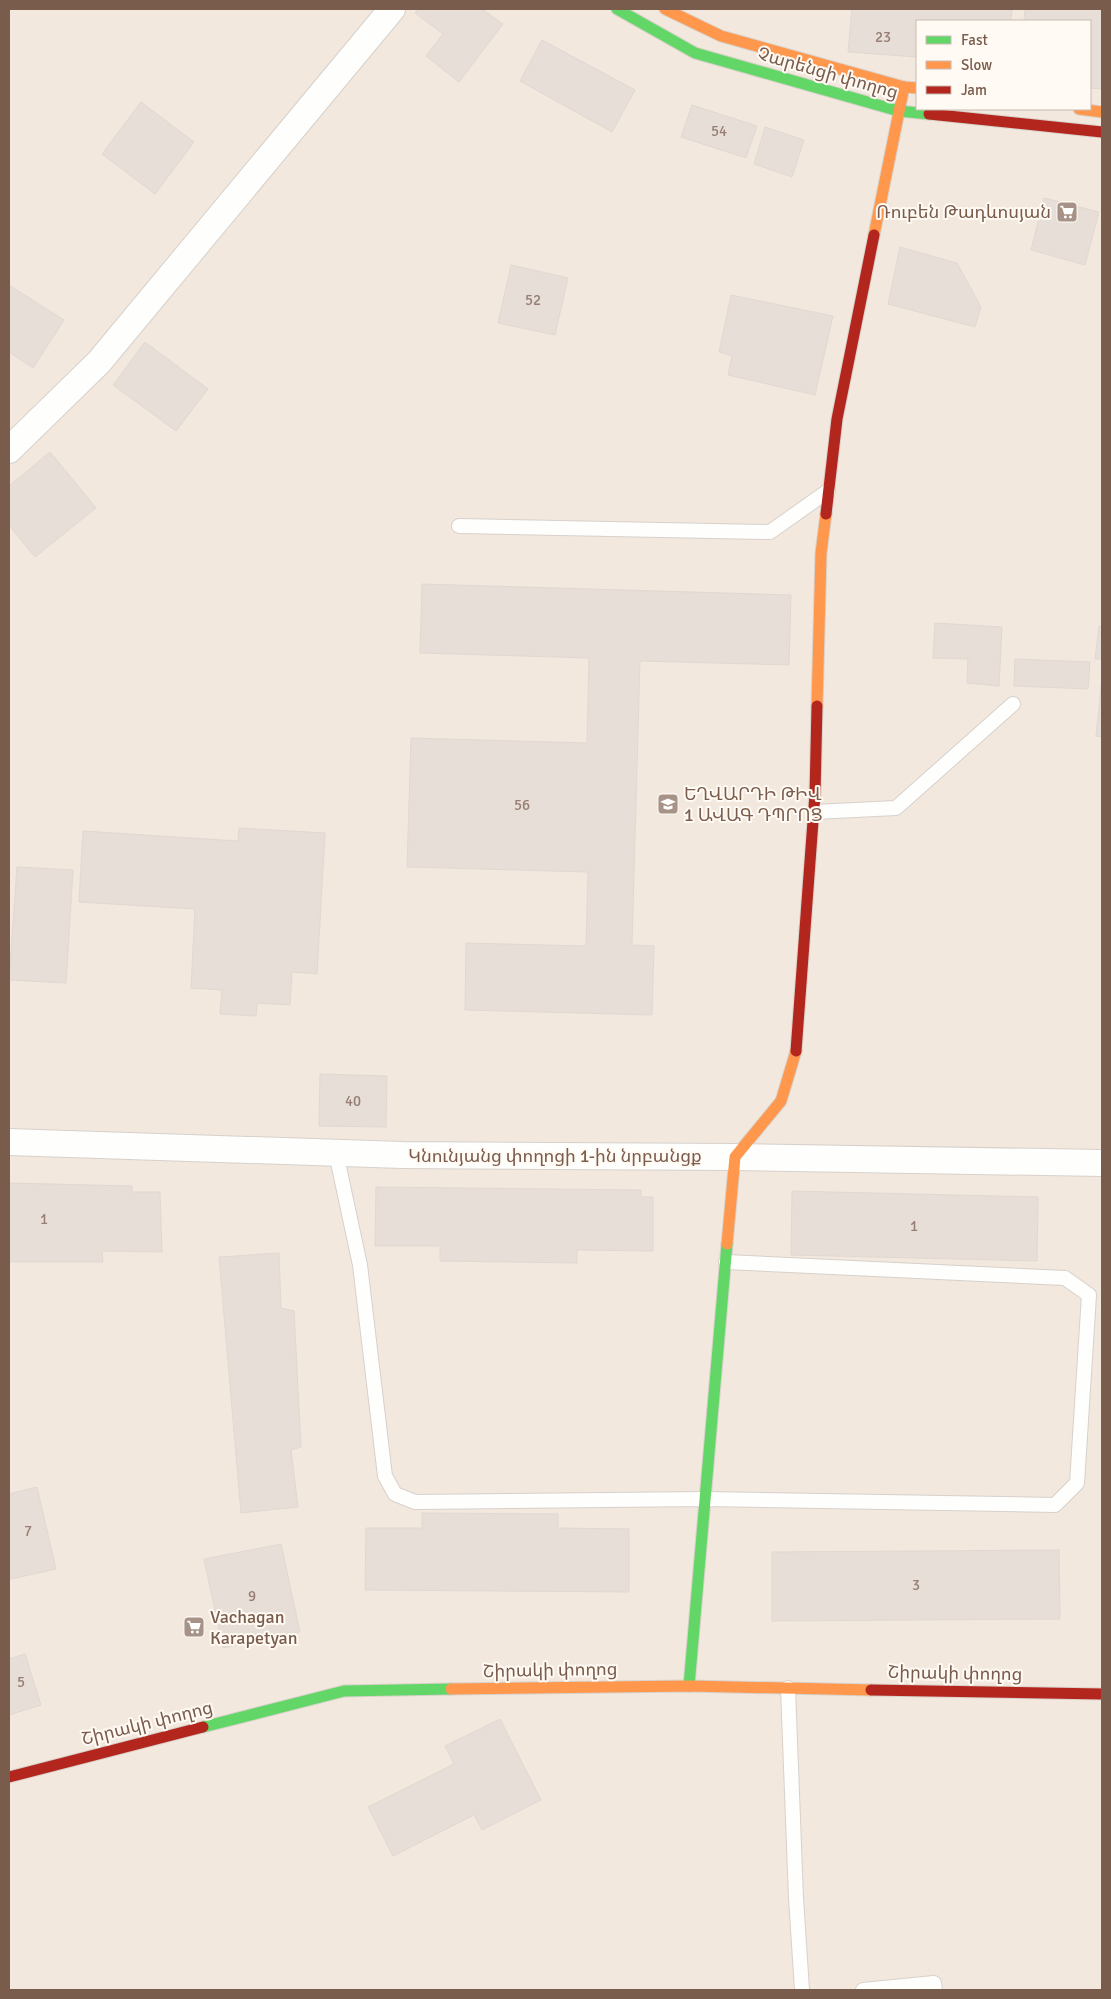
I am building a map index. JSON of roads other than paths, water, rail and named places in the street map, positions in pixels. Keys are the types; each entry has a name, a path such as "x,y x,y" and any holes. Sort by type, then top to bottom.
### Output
{"street":[{"path":"9,450 100,362 392,9"},
{"name":"Չարենցի փողոց","path":"616,9 695,53 899,111 1102,132"},
{"name":"Չարենցի փողոց","path":"665,9 721,36 916,88"},
{"path":"689,1686 735,1157 781,1101 796,1057 814,812 821,553 837,419 904,86"},
{"path":"1087,110 1102,112"},
{"name":"Կնունյանց փողոցի 1-ին նրբանցք","path":"9,1142 402,1156 735,1157 1102,1163"},
{"name":"Շիրակի փողոց","path":"9,1777 344,1691 689,1686 1102,1694"}],"lane":[{"path":"458,526 770,532 829,490"},
{"path":"814,812 896,808 1014,704"},
{"path":"336,1153 360,1265 385,1476 395,1494 415,1502 705,1499 1055,1505 1077,1483 1089,1295 1066,1278 726,1262"},
{"path":"788,1688 796,1898 802,1990"},
{"path":"863,1990 934,1983 935,1990"}],"place":[{"name":"Ռուբեն Թադևոսյան","path":"1067,212"},
{"name":"ԵՂՎԱՐԴԻ ԹԻՎ 1 ԱՎԱԳ ԴՊՐՈՑ","path":"668,804"},
{"name":"Vachagan Karapetyan","path":"194,1627"}]}
